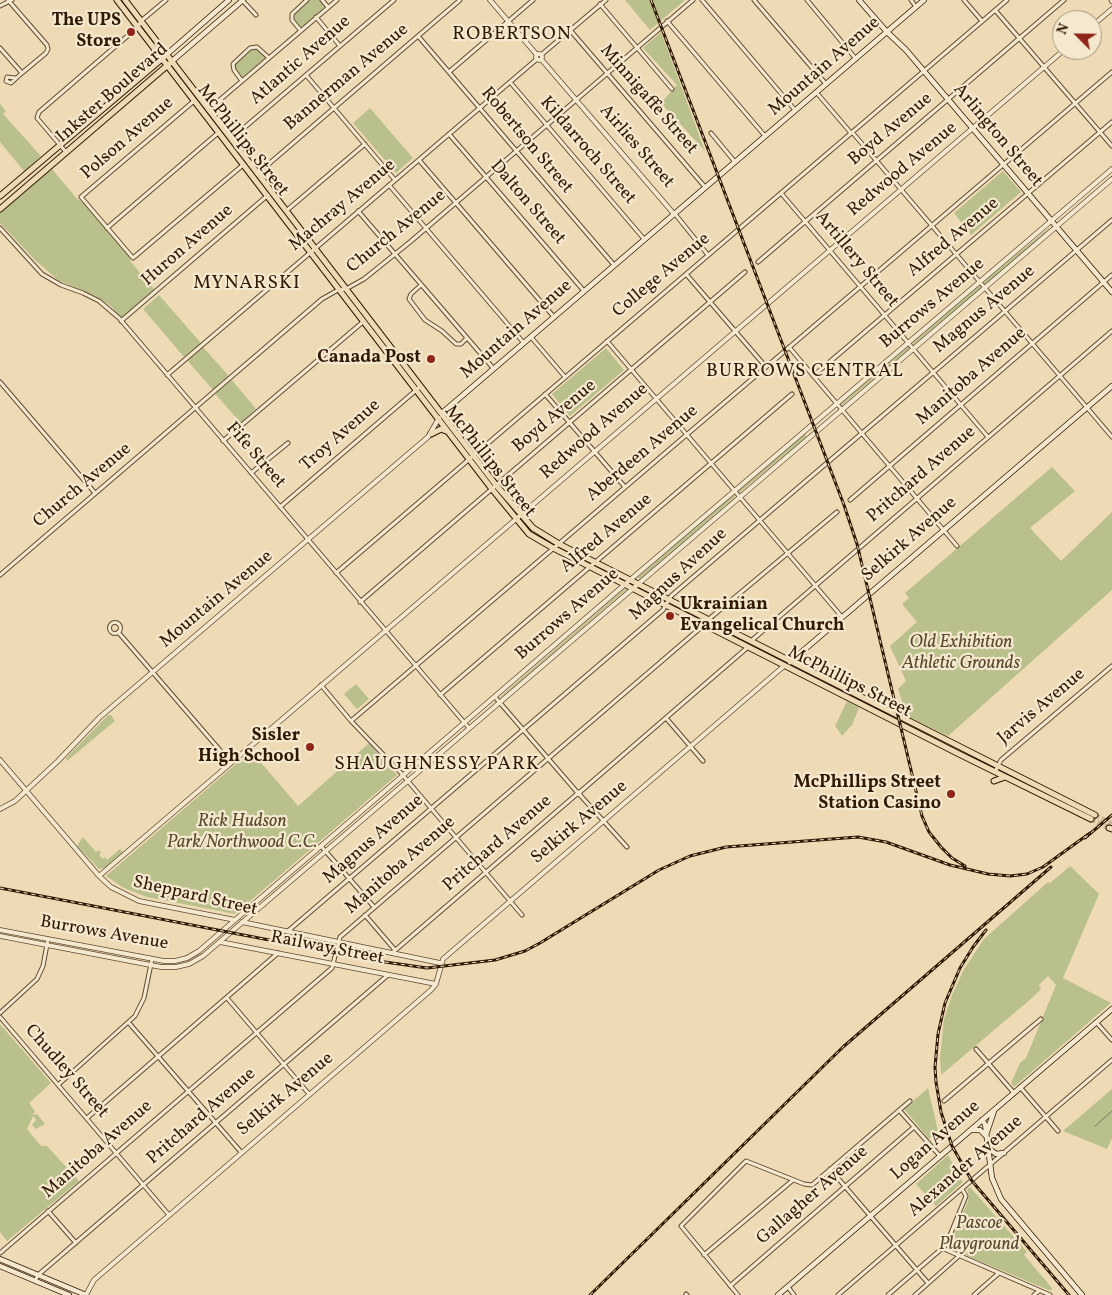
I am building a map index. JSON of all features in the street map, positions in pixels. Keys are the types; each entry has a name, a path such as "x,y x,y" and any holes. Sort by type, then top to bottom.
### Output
{"main road":[{"name":"McPhillips Street","path":"117,0 125,2 141,21 194,101 218,133 229,141 258,173 287,210 338,290 366,320"},
{"name":"Inkster Boulevard","path":"0,196 229,0"},
{"name":"Inkster Boulevard","path":"0,209 243,0"},
{"name":"Arlington Street","path":"859,0 886,32 906,50 1112,292"},
{"name":"Mountain Avenue","path":"442,413 924,0"},
{"name":"McPhillips Street","path":"125,2 138,27 164,57"},
{"name":"McPhillips Street","path":"169,64 209,109 243,165 281,215 346,289 366,320 469,459 494,487 520,514 532,528 559,544 637,583 667,603 704,625 959,754 996,770 1093,817 1006,777 996,770 962,748 829,680 709,620 667,603 625,585 528,534 515,519 494,487 474,454 442,413 418,388"},
{"name":"Selkirk Avenue","path":"784,666 1112,386"},
{"path":"431,434 442,429 448,432"},
{"path":"804,650 801,660 807,670"},
{"path":"826,687 829,680"},
{"path":"919,733 923,728"},
{"path":"959,754 962,748"},
{"path":"994,781 1006,777"},
{"name":"Logan Avenue","path":"778,1295 1112,1009"},
{"path":"986,1136 994,1110"},
{"path":"982,1120 985,1124 994,1187 1005,1204 1082,1295"},
{"path":"971,1130 980,1130 986,1136"},
{"path":"988,1148 996,1154 1004,1153"},
{"path":"0,1259 86,1295"},
{"path":"0,1266 68,1295"}],"street":[{"path":"0,6 10,0 48,49 46,53 16,78"},
{"path":"66,152 37,118 39,112 138,27 141,21 166,0"},
{"path":"243,0 256,16"},
{"path":"301,30 292,20 292,14 306,0"},
{"path":"322,0 328,7"},
{"name":"Polson Avenue","path":"204,113 337,0"},
{"name":"Atlantic Avenue","path":"229,141 394,0"},
{"name":"Bannerman Avenue","path":"252,178 460,0"},
{"name":"Airlies Street","path":"490,0 577,99 708,255"},
{"path":"449,72 533,0"},
{"name":"Machray Avenue","path":"167,375 606,0"},
{"name":"Church Avenue","path":"2,574 322,299 364,279 693,0"},
{"path":"702,0 796,110"},
{"path":"754,0 826,84"},
{"path":"806,0 856,58"},
{"path":"911,0 916,7"},
{"path":"964,0 982,21"},
{"name":"College Avenue","path":"336,573 1007,0"},
{"name":"Boyd Avenue","path":"758,262 1064,0"},
{"path":"600,4 672,89"},
{"path":"1102,18 1112,9"},
{"path":"995,10 1112,146"},
{"path":"316,17 340,46"},
{"path":"667,22 765,136"},
{"name":"Minnigaffe Street","path":"570,30 705,187"},
{"name":"Robertson Street","path":"418,36 614,265"},
{"path":"242,81 234,70 233,64 250,48 257,47 268,58"},
{"path":"0,48 22,73"},
{"name":"Redwood Avenue","path":"99,876 1052,60"},
{"name":"Aberdeen Avenue","path":"352,721 1112,72"},
{"path":"306,75 395,180"},
{"name":"Kildarroch Street","path":"510,82 644,239"},
{"path":"816,92 1112,437"},
{"name":"Polson Avenue","path":"107,228 81,197 194,101"},
{"name":"Alfred Avenue","path":"813,376 1112,122"},
{"path":"218,133 107,228 133,258 243,165"},
{"path":"711,133 735,162"},
{"name":"Dalton Street","path":"449,134 584,291"},
{"path":"281,215 365,144"},
{"path":"419,159 554,317"},
{"name":"Burrows Avenue","path":"0,930 152,959 176,961 187,958 199,951 1112,169"},
{"name":"Burrows Avenue","path":"0,936 150,965 176,967 190,964 203,956 637,583 1112,179"},
{"path":"389,185 523,342"},
{"name":"Huron Avenue","path":"121,321 272,191"},
{"name":"Artillery Street","path":"781,193 988,437"},
{"path":"358,211 493,368"},
{"name":"Magnus Avenue","path":"288,931 658,614 667,603 760,521 1112,220"},
{"name":"Fife Street","path":"0,228 42,274 99,301 121,321 468,728"},
{"name":"Boyd Avenue","path":"360,602 745,272"},
{"path":"686,274 766,367"},
{"name":"Manitoba Avenue","path":"850,500 1112,275"},
{"path":"421,285 411,294 409,299 425,320 442,331 456,344 460,344 467,338"},
{"path":"223,441 366,320"},
{"name":"Pritchard Avenue","path":"751,641 1112,331"},
{"path":"530,336 565,377"},
{"path":"606,341 842,617"},
{"path":"789,347 958,546"},
{"path":"0,382 95,493"},
{"name":"Troy Avenue","path":"280,507 418,388"},
{"path":"545,394 624,487"},
{"name":"Alfred Avenue","path":"440,695 792,394"},
{"name":"Mountain Avenue","path":"0,809 15,800 58,761 100,717 431,434 442,413"},
{"path":"252,473 288,443"},
{"name":"Manitoba Avenue","path":"0,1253 332,968 340,937 837,512"},
{"path":"0,568 2,574"},
{"path":"118,632 231,763"},
{"name":"Pritchard Avenue","path":"394,952 748,647"},
{"name":"Selkirk Avenue","path":"440,963 784,666"},
{"name":"Jarvis Avenue","path":"996,770 1001,760 1112,666"},
{"path":"321,685 352,721 377,746 522,915"},
{"path":"495,696 627,847"},
{"path":"666,718 703,761"},
{"name":"Sheppard Street","path":"0,760 99,876 110,887 139,901 440,963"},
{"path":"322,846 374,908"},
{"path":"365,915 394,952"},
{"path":"216,937 220,942"},
{"path":"0,1013 37,979 43,966 48,939"},
{"name":"Railway Street","path":"220,942 436,984"},
{"path":"87,1118 278,953"},
{"path":"58,1085 130,1023 143,1002 152,959"},
{"path":"436,984 440,963"},
{"name":"Pritchard Avenue","path":"35,1281 38,1275 388,975"},
{"name":"Selkirk Avenue","path":"86,1295 94,1280 436,984"},
{"path":"227,998 310,1094"},
{"name":"Chudley Street","path":"0,1017 169,1215"},
{"path":"944,1101 1041,1018"},
{"path":"1096,1022 1112,1040"},
{"path":"130,1023 241,1152"},
{"path":"976,1049 1014,1093"},
{"name":"Alexander Avenue","path":"838,1295 1112,1060"},
{"path":"1020,1087 1058,1131"},
{"path":"738,1295 681,1226 748,1161 793,1180 812,1185 910,1101"},
{"path":"899,1110 940,1156"},
{"name":"Gallagher Avenue","path":"730,1286 914,1127"},
{"path":"830,1169 928,1283"},
{"path":"704,1255 793,1180"},
{"path":"888,1295 946,1245 966,1196 962,1189"},
{"path":"48,1211 76,1243"},
{"path":"942,1248 1050,1295"},
{"path":"915,1295 959,1256"},
{"path":"974,1295 999,1273"},
{"path":"788,1287 794,1295"},
{"path":"1034,1295 1039,1291"}],"green space":[{"path":"308,0 321,0 325,7 303,26 299,27 294,20 294,13"},
{"path":"625,0 685,0 650,30"},
{"path":"661,32 705,151 661,103 677,85 643,48"},
{"path":"256,48 265,57 264,59 241,77 235,70 235,63 252,49"},
{"path":"0,104 6,111 3,114 41,156 24,171 0,142"},
{"path":"370,108 413,158 396,173 353,123"},
{"path":"52,169 129,255 131,262 154,289 121,319 111,306 95,296 58,280 35,260 0,223 0,213"},
{"path":"1003,171 1021,192 971,235 954,213"},
{"path":"1050,227 1046,233 987,284 984,283 984,281"},
{"path":"979,285 981,288 913,345 913,342"},
{"path":"159,295 201,343 184,357 143,309"},
{"path":"203,347 228,375 213,390 187,360"},
{"path":"907,347 910,347 841,406 841,403"},
{"path":"606,348 624,370 570,416 552,394"},
{"path":"232,380 256,409 241,423 216,395 216,392"},
{"path":"804,434 806,437 739,493 738,490"},
{"name":"Old Exhibition Athletic Grounds","path":"1052,467 1075,491 1030,528 1061,561 1112,512 1112,590 948,736 907,716 898,689 906,681 890,646 917,622 902,604 909,598 905,593"},
{"path":"735,495 734,498 640,579 637,578 731,496"},
{"path":"624,589 626,590 500,697"},
{"path":"356,684 369,699 357,709 344,694"},
{"path":"847,701 859,708 852,725 842,736 835,726"},
{"path":"108,715 111,715 115,721 67,761 66,758"},
{"name":"Rick Hudson Park/Northwood C.C.","path":"369,743 397,775 235,914 147,897 124,888 106,876 251,751 298,806"},
{"path":"83,837 96,852 99,850 101,853 99,855 103,859 105,857 107,860 120,849 123,852 105,868 99,869 78,847"},
{"path":"1070,866 1099,894 1063,978 1111,1003 1014,1087 1011,1083 1020,1063 1026,1058 1056,985 1048,976 1039,985 1041,989 1032,998 941,1075 940,1058 944,1019 964,969 984,939 1048,882 1050,883"},
{"path":"0,1024 51,1083 29,1103 35,1111 33,1115 37,1114 45,1124 36,1129 32,1125 36,1120 33,1116 27,1129 41,1146 47,1146 79,1181 7,1241 0,1232"},
{"path":"928,1088 938,1131 929,1139 904,1109"},
{"path":"1112,1089 1112,1138 1107,1149 1063,1131"},
{"path":"948,1155 963,1182 936,1206 916,1184"},
{"name":"Pascoe Playground","path":"970,1187 1027,1252 1024,1255 1052,1288 1051,1291 948,1248 968,1201 967,1189"}],"waterway":[{"path":"1095,1126 1112,1111"}],"tunnel":[{"path":"1095,815 1112,824"},
{"path":"1091,819 1109,828"}],"railway":[{"path":"651,0 844,505 857,544 922,816 929,832 941,847 952,858 965,866"},
{"path":"1085,838 1112,815"},
{"path":"0,888 378,961 427,968 495,960 525,951 659,870 690,856 726,847 858,837 886,842 950,865 988,874 1010,876 1027,874 1043,867 1090,833"},
{"path":"590,1295 843,1047 1051,867"},
{"path":"986,930 960,968 945,1003 938,1034 935,1067 941,1112 952,1146 972,1181 1069,1295"}],"place":[{"name":"The UPS Store","path":"131,32"},
{"name":"Canada Post","path":"431,359"},
{"name":"Ukrainian Evangelical Church","path":"670,616"},
{"name":"Sisler High School","path":"310,747"},
{"name":"McPhillips Street Station Casino","path":"951,794"}],"district":[{"name":"ROBERTSON","path":"512,36"},
{"name":"MYNARSKI","path":"247,285"},
{"name":"BURROWS CENTRAL","path":"805,373"},
{"name":"SHAUGHNESSY PARK","path":"437,766"}]}
